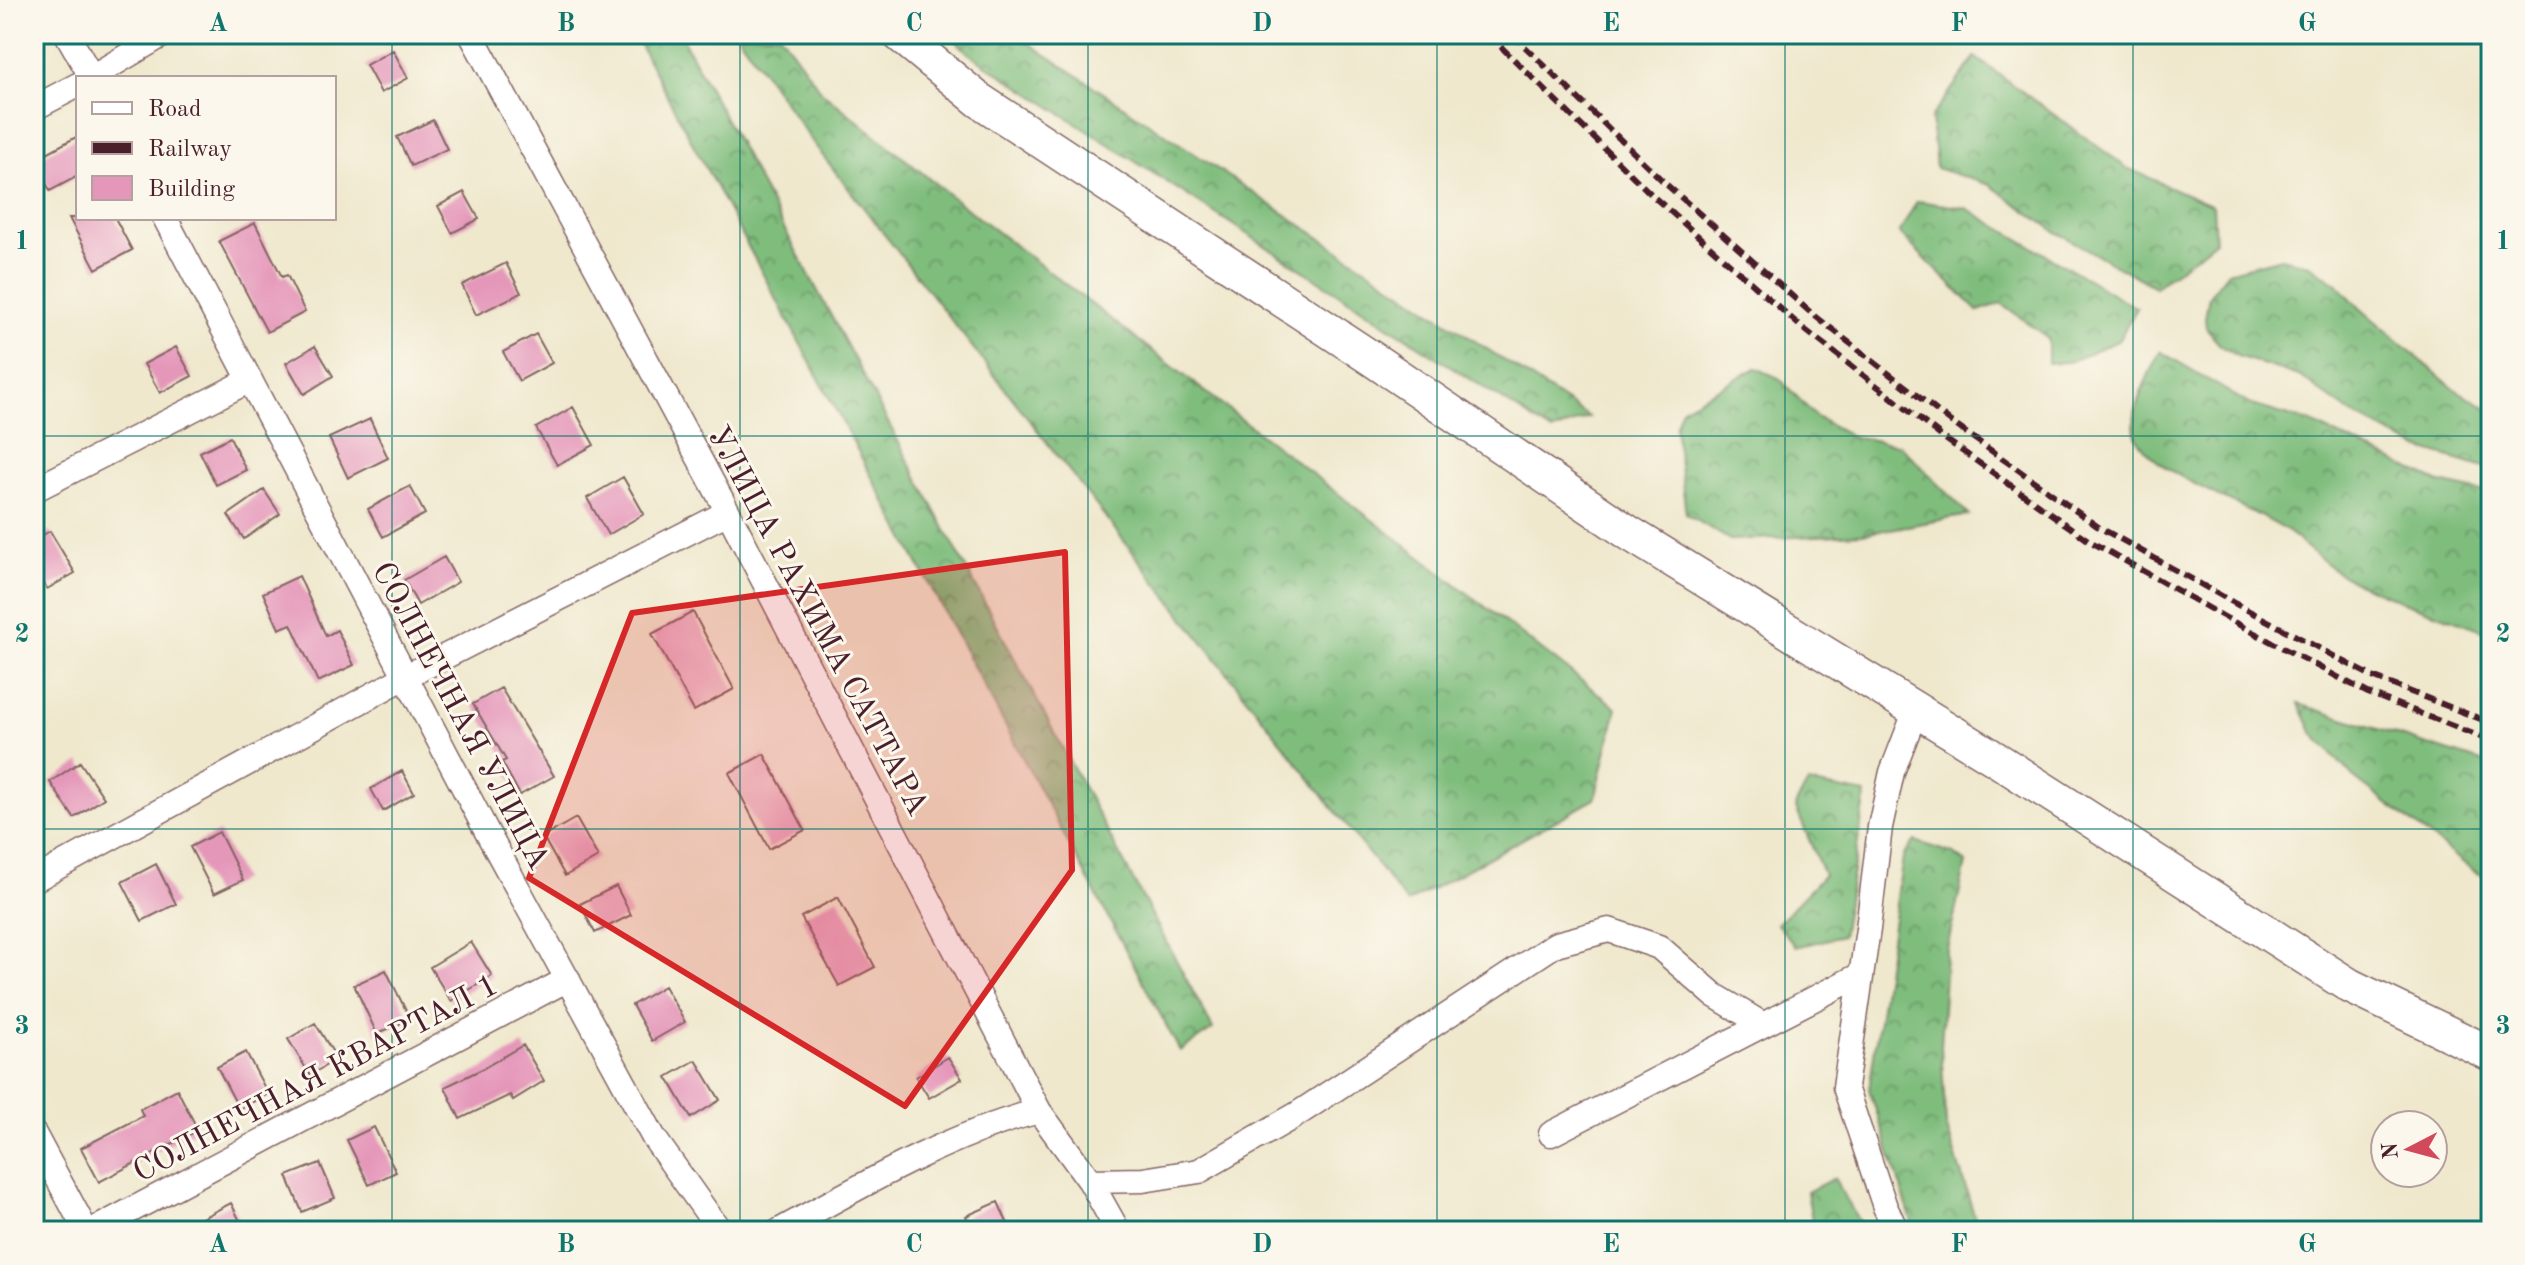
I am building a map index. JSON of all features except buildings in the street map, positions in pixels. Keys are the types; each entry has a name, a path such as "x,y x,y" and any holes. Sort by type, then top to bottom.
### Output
{"main road":[{"path":"899,34 979,100 1371,358 1629,533 1916,710 2350,986 2491,1054"}],"street":[{"path":"67,34 90,76"},
{"path":"94,76 164,34"},
{"name":"УЛИЦА РАХИМА САТТАРА","path":"471,34 728,512 1039,1111 1090,1181 1118,1231"},
{"path":"34,108 76,86"},
{"name":"СОЛНЕЧНАЯ УЛИЦА","path":"166,220 488,834 654,1138 720,1231"},
{"path":"34,490 250,380"},
{"path":"34,880 405,677 728,512"},
{"path":"1897,1231 1885,1207 1845,1087 1880,827 1892,772 1916,710"},
{"path":"1090,1181 1143,1180 1199,1171 1296,1115 1556,944 1609,930 1659,947 1714,995 1762,1024"},
{"path":"1551,1134 1860,975"},
{"name":"СОЛНЕЧНАЯ КВАРТАЛ 1","path":"89,1231 568,979"},
{"path":"779,1231 896,1168 991,1127 1039,1111"},
{"path":"34,1134 89,1231"}],"highlighted area":[{"path":"1065,552 1072,870 905,1106 529,878 632,613"}],"green space":[{"path":"634,34 680,34 1213,1029 1180,1051"},
{"path":"737,34 780,34 822,92 957,201 1617,708 1595,799 1407,903 816,147"},
{"path":"950,34 1015,34 1589,417 1552,432 968,53"},
{"path":"1975,57 2127,168 2213,206 2215,241 2155,287 2056,232 1990,185 1936,168 1931,118"},
{"path":"1917,201 1966,208 2137,308 2118,341 2069,362 2048,363 2048,338 2001,303 1978,311 1899,233"},
{"path":"2281,258 2309,265 2336,283 2360,308 2453,388 2491,410 2491,470 2417,448 2348,411 2299,376 2237,356 2219,344 2206,327 2209,296 2228,272"},
{"path":"2160,351 2249,404 2309,422 2440,483 2491,494 2491,633 2353,581 2285,530 2200,487 2157,461 2142,447 2134,422 2142,390"},
{"path":"1756,368 1779,378 1816,417 1851,436 1900,445 1969,515 1862,534 1730,540 1686,514 1675,427 1682,408"},
{"path":"2299,704 2491,765 2491,880 2474,871 2353,777 2312,732"},
{"path":"1808,783 1866,794 1842,936 1796,947 1777,924 1824,875 1795,806"},
{"path":"1915,841 1954,854 1966,863 1946,953 1941,1047 1946,1125 1979,1231 1915,1231 1869,1089 1903,857"},
{"path":"1834,1178 1864,1231 1814,1231 1807,1192"}],"railway":[{"path":"1488,34 1654,197 1799,325 1941,436 2088,540 2368,693 2491,741"},
{"path":"1512,34 1666,184 1810,312 1951,422 2097,526 2375,678 2491,723"}]}
